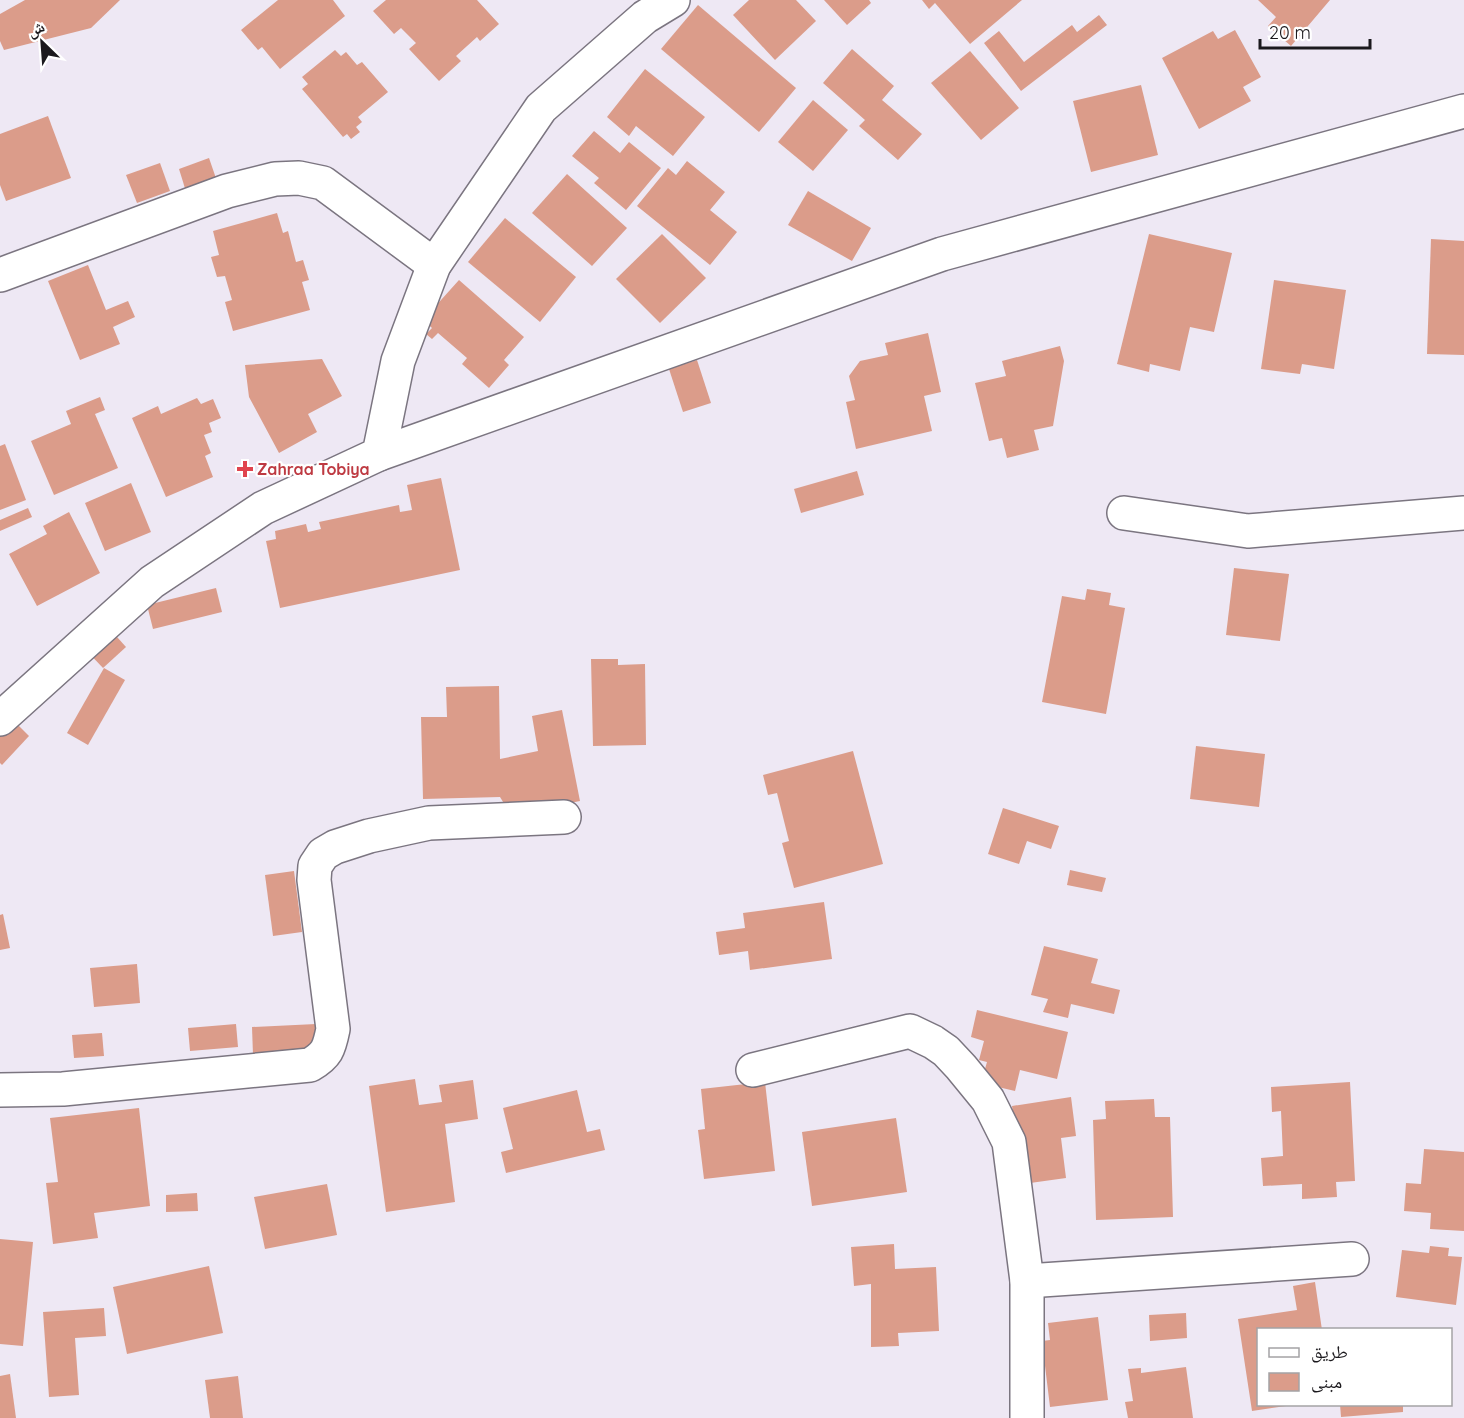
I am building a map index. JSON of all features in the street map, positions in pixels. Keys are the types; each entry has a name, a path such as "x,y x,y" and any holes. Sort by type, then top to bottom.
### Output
{"street":[{"path":"379,454 398,361 434,265 541,108 645,17 673,0"},
{"path":"0,719 152,582 263,508 379,454 942,254 1464,111"},
{"path":"0,275 227,191 274,179 299,178 323,183 434,265"},
{"path":"1124,513 1248,531 1464,513"},
{"path":"0,1090 63,1089 310,1065 323,1057 330,1044 333,1029 314,880 315,866 323,855 335,847 369,836 429,824 564,817"},
{"path":"753,1070 910,1031 946,1051 987,1100 1009,1142 1027,1281 1027,1418"},
{"path":"1027,1281 1352,1259"}],"building":[{"path":"25,0 120,0 91,28 4,50 0,41 0,14"},
{"path":"278,0 333,0 345,16 280,69 262,47 258,50 241,30"},
{"path":"386,0 477,0 499,24 480,41 477,37 456,56 461,61 439,81 409,49 416,43 401,28 394,34 373,11"},
{"path":"749,0 796,0 816,21 775,60 733,15"},
{"path":"824,0 869,0 871,3 847,25"},
{"path":"922,0 1022,0 970,44 935,3 929,9"},
{"path":"1258,0 1330,0 1291,46 1268,26 1276,17"},
{"path":"698,5 796,88 759,132 661,49"},
{"path":"1099,15 1107,25 1021,91 984,43 999,31 1024,62 1072,25 1077,32"},
{"path":"1235,30 1261,77 1243,87 1251,101 1199,129 1162,58 1213,31 1218,39"},
{"path":"852,49 894,86 882,100 922,134 898,160 859,126 865,120 823,83"},
{"path":"335,50 341,56 346,52 357,65 362,62 388,92 358,117 362,122 356,127 360,132 351,139 347,134 343,137 302,89 308,84 302,77"},
{"path":"970,51 1019,108 981,140 931,83"},
{"path":"645,69 705,117 673,156 636,126 629,136 607,117"},
{"path":"1141,85 1158,155 1091,172 1073,101"},
{"path":"813,100 848,130 813,171 778,142"},
{"path":"48,116 71,178 6,201 0,185 0,134"},
{"path":"594,131 620,153 629,142 661,168 626,210 594,183 599,178 572,156"},
{"path":"209,158 219,187 188,198 179,169"},
{"path":"687,161 725,192 710,210 737,232 710,265 637,206 668,168 676,175"},
{"path":"160,163 170,191 137,203 126,175"},
{"path":"567,174 627,228 592,266 532,213"},
{"path":"808,191 871,228 852,261 788,225"},
{"path":"277,213 283,233 288,231 296,262 303,260 309,280 302,282 310,310 233,331 225,302 232,300 225,276 217,277 211,257 219,255 213,231"},
{"path":"505,218 576,277 540,322 468,262"},
{"path":"662,234 706,278 660,323 616,279"},
{"path":"1149,234 1232,253 1214,332 1190,327 1180,371 1150,364 1149,372 1117,364"},
{"path":"1431,239 1464,241 1464,355 1427,354"},
{"path":"88,265 106,310 128,301 135,317 113,327 120,344 80,360 48,281"},
{"path":"459,280 524,337 504,360 509,365 489,388 462,364 467,358 438,333 432,339 426,334 432,328 423,320"},
{"path":"1274,280 1346,290 1334,369 1302,364 1300,374 1261,369"},
{"path":"928,333 941,392 924,396 932,431 856,449 846,402 855,400 849,376 860,361 888,355 885,343"},
{"path":"1060,346 1064,361 1053,426 1034,430 1039,450 1007,458 1002,438 989,441 975,383 1006,376 1002,361"},
{"path":"322,359 342,396 308,414 317,432 279,453 249,397 245,365"},
{"path":"697,360 711,403 683,412 669,369"},
{"path":"100,397 105,410 95,414 118,468 54,495 31,441 71,424 66,411"},
{"path":"197,398 201,404 213,399 221,418 209,423 212,432 204,435 211,453 205,456 213,477 166,497 132,418 158,406 161,414"},
{"path":"5,444 26,500 0,510 0,446"},
{"path":"857,471 864,495 801,513 794,489"},
{"path":"441,478 460,570 280,608 266,541 276,539 275,531 306,524 308,532 321,529 319,522 399,505 400,512 412,510 407,485"},
{"path":"131,483 151,532 105,551 85,503"},
{"path":"28,508 32,517 0,531 0,520"},
{"path":"69,512 100,573 37,606 9,554 47,534 43,526"},
{"path":"1234,568 1289,574 1280,641 1226,635"},
{"path":"216,588 222,612 153,629 147,605"},
{"path":"1087,589 1111,593 1109,605 1125,608 1106,714 1042,702 1062,596 1085,600"},
{"path":"108,627 126,647 103,668 84,648"},
{"path":"591,659 618,659 618,665 645,664 646,745 593,746"},
{"path":"104,668 125,680 88,745 67,733"},
{"path":"499,686 500,759 538,751 532,716 562,710 580,801 511,815 500,797 423,799 421,717 447,717 446,687"},
{"path":"12,719 29,736 2,765 0,763 0,732"},
{"path":"1196,746 1265,754 1259,807 1190,799"},
{"path":"853,751 883,864 794,888 782,843 789,841 777,793 768,795 763,775"},
{"path":"1003,808 1059,826 1051,849 1027,841 1019,864 988,854"},
{"path":"1070,870 1106,878 1102,892 1067,885"},
{"path":"294,871 302,932 273,936 265,875"},
{"path":"824,902 832,959 750,970 748,951 719,955 716,932 745,928 743,913"},
{"path":"3,914 10,948 0,950 0,915"},
{"path":"1044,946 1098,959 1091,983 1120,990 1114,1014 1071,1004 1068,1018 1043,1012 1048,999 1031,995"},
{"path":"137,964 140,1003 94,1007 90,968"},
{"path":"977,1010 1068,1032 1057,1079 1020,1070 1015,1091 981,1083 987,1062 979,1060 984,1041 971,1037"},
{"path":"236,1024 238,1047 190,1051 188,1028"},
{"path":"316,1024 317,1053 253,1055 252,1027"},
{"path":"102,1033 104,1056 74,1058 72,1035"},
{"path":"415,1079 419,1105 442,1102 439,1085 473,1080 478,1119 445,1124 455,1202 386,1212 369,1086"},
{"path":"765,1082 775,1171 704,1179 698,1130 705,1129 701,1089"},
{"path":"1350,1082 1355,1181 1336,1182 1337,1197 1302,1199 1302,1184 1263,1186 1261,1158 1283,1156 1281,1111 1272,1112 1271,1087"},
{"path":"577,1090 587,1132 600,1129 605,1150 506,1173 501,1152 513,1149 503,1108"},
{"path":"1071,1097 1076,1136 1061,1138 1066,1178 1023,1184 1012,1106"},
{"path":"1154,1099 1155,1117 1170,1117 1173,1217 1096,1220 1093,1120 1106,1119 1105,1101"},
{"path":"139,1108 150,1206 94,1213 98,1238 53,1244 46,1183 58,1182 50,1118"},
{"path":"896,1118 907,1192 812,1206 802,1132"},
{"path":"1424,1149 1464,1152 1464,1231 1430,1229 1431,1213 1404,1211 1406,1183 1421,1184"},
{"path":"327,1184 337,1235 265,1249 254,1197"},
{"path":"197,1193 198,1211 166,1212 166,1195"},
{"path":"0,1239 33,1242 23,1346 0,1344"},
{"path":"894,1244 895,1269 936,1267 939,1331 898,1333 899,1346 871,1347 871,1284 854,1286 851,1247"},
{"path":"1430,1246 1449,1248 1448,1256 1462,1257 1456,1305 1396,1297 1402,1250 1429,1253"},
{"path":"209,1266 223,1333 127,1354 113,1287"},
{"path":"1315,1282 1322,1328 1257,1328 1257,1406 1286,1406 1252,1411 1238,1319 1297,1310 1293,1286"},
{"path":"104,1308 106,1336 75,1338 79,1395 49,1397 43,1312"},
{"path":"1186,1313 1187,1338 1150,1341 1149,1315"},
{"path":"1098,1317 1108,1400 1050,1407 1042,1341 1050,1340 1048,1323"},
{"path":"1186,1367 1193,1418 1128,1418 1125,1402 1133,1401 1128,1369 1141,1368 1141,1373"},
{"path":"10,1374 16,1418 0,1418 0,1376"},
{"path":"238,1376 243,1418 210,1418 205,1380"},
{"path":"1340,1406 1403,1406 1403,1412 1341,1417"}],"place":[{"name":"Zahraa Tobiya","path":"245,469"}]}
